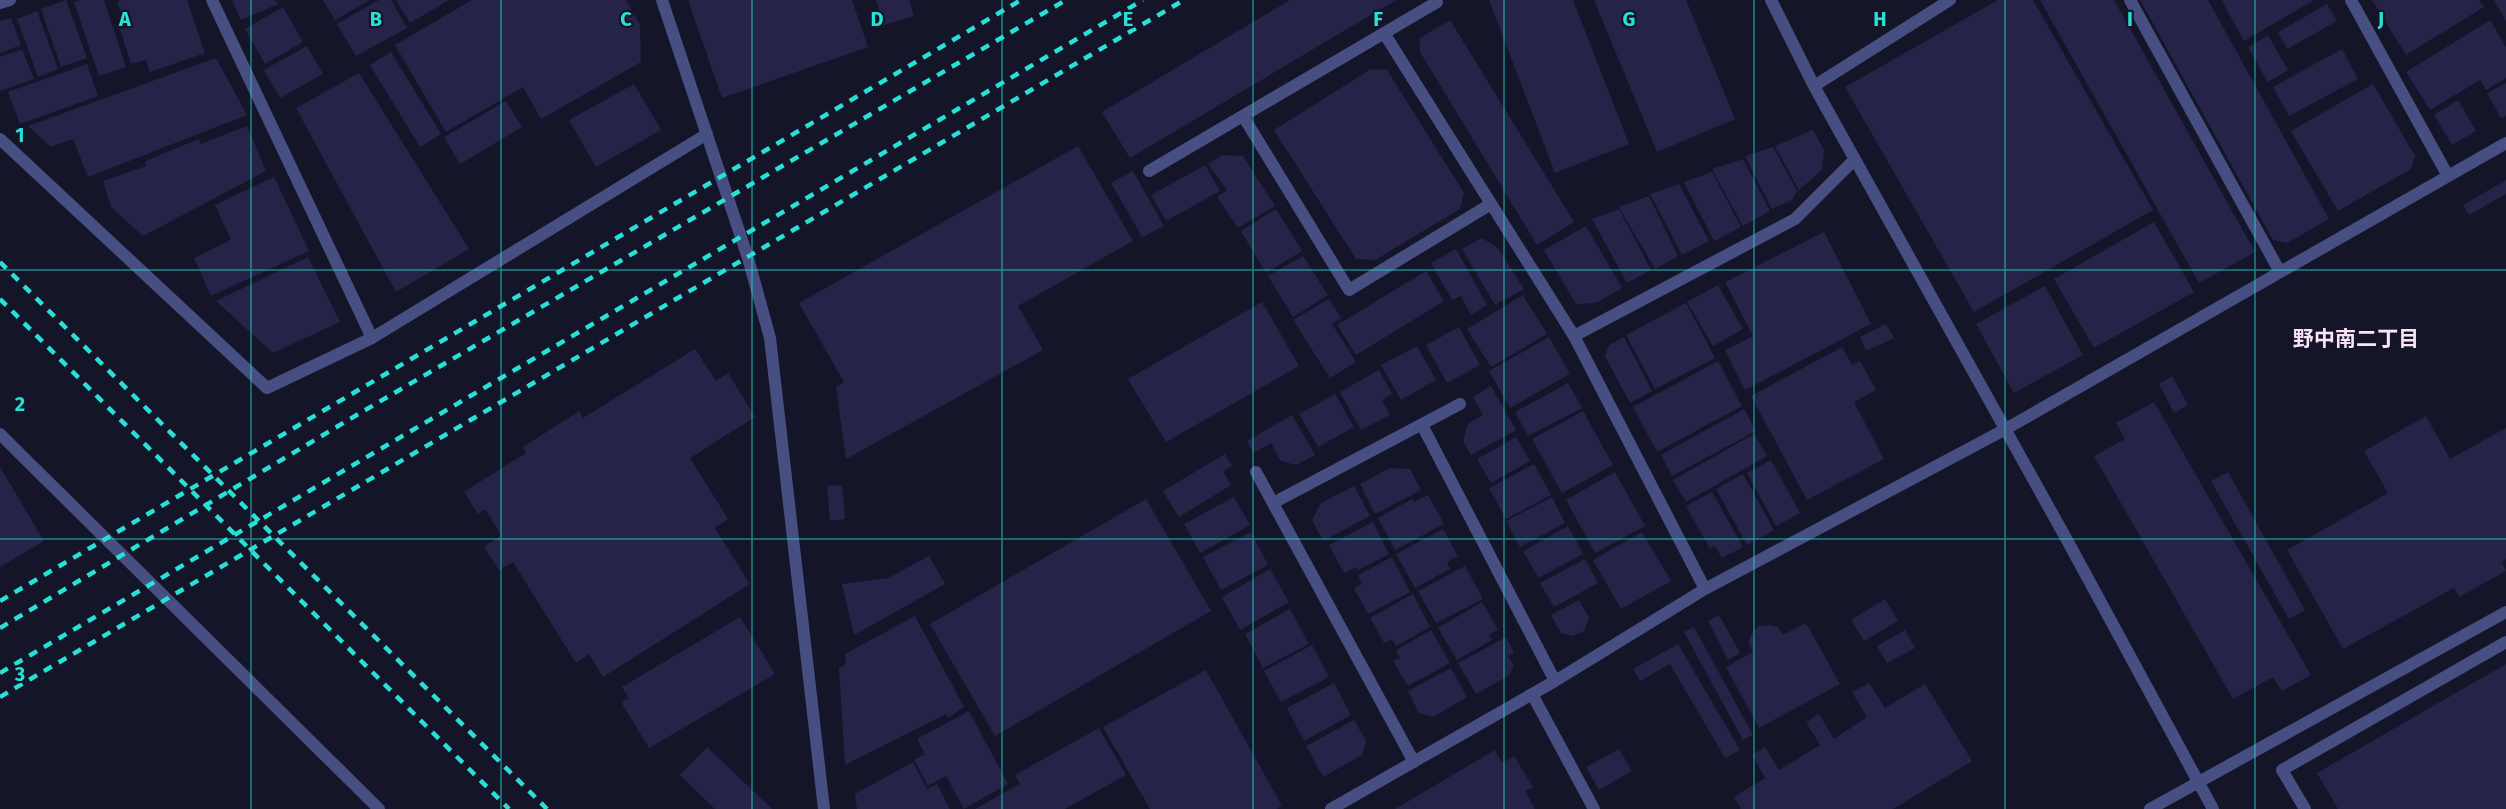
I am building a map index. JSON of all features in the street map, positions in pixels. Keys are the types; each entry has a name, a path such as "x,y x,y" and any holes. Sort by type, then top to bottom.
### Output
{"street":[{"path":"0,3 10,0"},
{"path":"212,0 372,338"},
{"path":"662,0 748,258 771,338 824,809"},
{"path":"1771,0 1854,160 2213,809"},
{"path":"1814,86 1950,0"},
{"path":"2130,0 2280,272"},
{"path":"2351,0 2448,176"},
{"path":"1149,171 1437,2"},
{"path":"1384,33 1574,336 1705,589"},
{"path":"1243,116 1349,290 1491,204"},
{"path":"0,139 267,388 372,338 707,134"},
{"path":"1331,809 1555,681 1705,589 2004,430 2506,142"},
{"path":"1574,336 1796,219 1854,160"},
{"path":"1273,503 1460,404"},
{"path":"1422,425 1555,681"},
{"path":"0,434 379,809"},
{"path":"1256,472 1414,762"},
{"path":"2150,809 2506,612"},
{"path":"2305,809 2282,770 2506,642"},
{"path":"1532,694 1594,809"}],"building":[{"path":"66,0 87,58 61,67 41,9"},
{"path":"104,0 126,67 99,76 74,2"},
{"path":"123,0 187,0 205,53 150,72 146,60 131,64 120,29 126,28 117,2"},
{"path":"232,0 275,0 278,4 241,20"},
{"path":"323,0 370,0 335,20"},
{"path":"379,0 391,0 407,28 356,56 337,24"},
{"path":"396,0 449,0 410,23"},
{"path":"472,0 626,0 640,25 641,62 541,119 523,87 446,132 395,45"},
{"path":"688,0 852,0 868,47 722,98"},
{"path":"876,0 909,0 914,16 884,25"},
{"path":"1290,0 1396,0 1130,158 1102,112"},
{"path":"1489,0 1573,0 1629,144 1555,173"},
{"path":"1594,0 1686,0 1735,119 1657,152"},
{"path":"1998,0 2033,0 2153,210 1974,312 1845,87"},
{"path":"2040,0 2114,0 2255,252 2199,283"},
{"path":"2140,0 2208,0 2329,219 2287,243 2273,240"},
{"path":"2314,0 2244,41 2222,1"},
{"path":"2372,0 2479,0 2484,7 2406,55"},
{"path":"2494,0 2506,0 2506,21"},
{"path":"2327,4 2337,21 2287,49 2278,32"},
{"path":"283,7 303,42 265,64 245,29"},
{"path":"37,11 58,69 38,77 17,19"},
{"path":"11,18 21,45 0,53 0,21"},
{"path":"1450,20 1574,222 1537,245 1420,52 1420,38"},
{"path":"2490,20 2506,47 2506,78 2486,90 2480,80 2430,110 2406,72"},
{"path":"2268,35 2288,70 2268,82 2248,47"},
{"path":"307,46 323,74 280,98 264,70"},
{"path":"22,49 34,79 0,91 0,57"},
{"path":"2342,49 2358,79 2289,116 2273,87"},
{"path":"391,52 441,134 420,147 370,65"},
{"path":"216,58 247,115 88,177 73,139 51,147 28,126"},
{"path":"87,64 98,96 20,124 8,92"},
{"path":"1371,69 1387,70 1464,193 1460,209 1375,260 1356,259 1274,130"},
{"path":"359,73 469,249 396,292 296,108"},
{"path":"2506,83 2506,116 2501,118 2487,93"},
{"path":"634,84 661,130 596,167 569,120"},
{"path":"2373,84 2415,156 2411,169 2338,211 2291,131"},
{"path":"2458,100 2476,131 2452,145 2434,115"},
{"path":"506,101 522,127 460,164 444,137"},
{"path":"247,126 266,171 143,236 111,207 103,181 146,166 145,161 199,139 200,144"},
{"path":"1813,130 1824,150 1822,170 1799,190 1775,146"},
{"path":"1078,146 1133,241 1018,306 1043,350 846,459 836,387 844,382 799,303"},
{"path":"1773,147 1797,191 1792,200 1772,209 1745,156"},
{"path":"1222,155 1243,156 1275,206 1238,228 1217,197 1227,190 1208,164"},
{"path":"1743,159 1770,211 1743,226 1712,169"},
{"path":"1205,165 1220,191 1166,221 1151,195"},
{"path":"1133,171 1164,226 1142,237 1111,183"},
{"path":"1712,172 1741,227 1714,241 1684,182"},
{"path":"274,177 309,251 211,296 194,258 231,240 215,205"},
{"path":"2506,180 2506,194 2469,215 2463,205"},
{"path":"1679,184 1709,241 1682,255 1650,194"},
{"path":"1649,196 1678,256 1655,269 1619,207"},
{"path":"1276,209 1302,251 1266,273 1241,231"},
{"path":"1619,209 1651,270 1627,283 1592,219"},
{"path":"2154,222 2194,292 2094,348 2054,279"},
{"path":"1586,226 1622,288 1596,303 1576,304 1544,250"},
{"path":"1824,232 1871,324 1745,390 1725,350 1753,336 1725,282"},
{"path":"1482,238 1498,248 1524,289 1495,305 1462,249"},
{"path":"1456,249 1487,305 1471,315 1461,296 1452,300 1431,263"},
{"path":"1303,256 1328,295 1293,317 1268,276"},
{"path":"308,257 340,322 273,353 216,301"},
{"path":"1426,271 1444,301 1356,355 1337,325"},
{"path":"1718,285 1743,329 1713,346 1687,302"},
{"path":"2045,286 2083,355 2014,393 1976,324"},
{"path":"1523,295 1547,334 1491,367 1467,329"},
{"path":"1329,299 1341,318 1332,324 1356,362 1330,378 1293,320"},
{"path":"1262,302 1299,366 1166,442 1128,379"},
{"path":"1686,303 1715,358 1655,389 1626,335"},
{"path":"1886,324 1894,338 1866,351 1860,337"},
{"path":"1459,327 1480,365 1447,383 1426,345"},
{"path":"1549,337 1570,374 1510,408 1489,371"},
{"path":"1624,337 1652,391 1630,403 1605,356 1609,345"},
{"path":"1417,346 1436,380 1401,400 1381,365"},
{"path":"1842,347 1852,365 1860,361 1876,390 1854,402 1884,459 1807,500 1751,396"},
{"path":"695,349 716,381 728,373 755,417 690,458 728,519 715,528 750,584 603,677 589,654 576,663 513,562 499,570 484,547 501,535 485,509 478,514 464,492 526,453 523,447 579,411 583,418"},
{"path":"1718,361 1742,406 1657,452 1633,407"},
{"path":"1379,370 1392,394 1382,400 1390,415 1361,430 1340,392"},
{"path":"2172,376 2188,405 2174,413 2159,384"},
{"path":"1568,383 1582,408 1528,436 1515,412"},
{"path":"1491,386 1516,430 1471,455 1463,441 1468,424 1483,415 1473,397"},
{"path":"1335,394 1354,427 1318,447 1299,414"},
{"path":"2154,402 2311,675 2282,691 2273,677 2233,699 2094,456 2125,439 2116,423"},
{"path":"1744,409 1756,431 1672,476 1661,455"},
{"path":"1583,411 1613,465 1562,493 1532,439"},
{"path":"1292,415 1315,455 1296,465 1281,461 1271,443 1253,453 1247,441"},
{"path":"2426,416 2450,459 2506,428 2506,559 2502,562 2506,571 2459,597 2454,588 2343,649 2287,550 2388,493 2364,451"},
{"path":"1754,434 1767,456 1686,502 1673,480"},
{"path":"1516,437 1530,461 1491,483 1477,459"},
{"path":"1225,454 1232,466 1223,471 1231,485 1179,517 1163,491"},
{"path":"1771,460 1800,513 1776,526 1747,473"},
{"path":"1534,464 1551,495 1506,519 1489,488"},
{"path":"0,467 44,541 0,567"},
{"path":"1390,468 1410,469 1421,490 1375,514 1360,484"},
{"path":"1615,472 1645,526 1595,553 1566,500"},
{"path":"2228,472 2305,610 2289,619 2211,481"},
{"path":"1743,474 1774,530 1747,545 1716,489"},
{"path":"842,485 845,519 830,521 827,486"},
{"path":"1354,486 1370,516 1323,541 1312,520 1321,503"},
{"path":"1712,492 1743,547 1722,558 1715,546 1710,549 1686,506"},
{"path":"1428,495 1444,524 1395,550 1378,518 1412,499 1414,502"},
{"path":"1234,497 1250,525 1200,553 1184,524"},
{"path":"1552,497 1565,523 1520,547 1506,521"},
{"path":"1146,499 1211,611 995,736 930,624"},
{"path":"1373,522 1389,554 1358,570 1356,567 1344,573 1329,545"},
{"path":"1568,526 1583,554 1538,578 1523,551"},
{"path":"1443,529 1458,556 1447,562 1450,569 1415,588 1396,554"},
{"path":"1251,532 1268,565 1221,590 1203,557"},
{"path":"1642,532 1671,581 1621,609 1593,560"},
{"path":"929,556 945,584 854,635 842,584 888,578"},
{"path":"1392,557 1410,592 1368,614 1354,588 1362,584 1358,575"},
{"path":"1585,559 1598,583 1554,607 1540,583"},
{"path":"1465,566 1483,599 1436,623 1418,591"},
{"path":"1270,569 1289,602 1240,630 1222,597"},
{"path":"1413,594 1430,627 1396,646 1392,639 1384,643 1370,618"},
{"path":"1885,599 1898,621 1864,641 1851,620"},
{"path":"1579,600 1589,618 1584,631 1573,636 1561,633 1551,615"},
{"path":"1482,602 1498,630 1489,635 1492,640 1457,660 1438,628"},
{"path":"1290,609 1309,644 1263,668 1245,634"},
{"path":"1719,615 1740,653 1728,660 1708,621"},
{"path":"915,616 964,707 948,718 946,714 845,765 839,668 846,664 845,654"},
{"path":"740,617 775,674 649,748 621,702 629,698 622,687"},
{"path":"1806,623 1840,684 1759,728 1726,667 1753,652 1749,644 1750,637 1758,626 1778,627 1783,635"},
{"path":"1694,627 1753,735 1743,740 1684,632"},
{"path":"1431,630 1450,663 1408,686 1393,661 1400,658 1396,650"},
{"path":"1905,630 1915,648 1887,663 1877,646"},
{"path":"1506,637 1514,652 1508,656 1514,666 1508,676 1476,694 1458,663"},
{"path":"1678,644 1740,750 1725,758 1670,664 1640,681 1633,669"},
{"path":"1312,645 1329,677 1281,702 1264,671"},
{"path":"2506,664 2506,809 2338,809 2317,773"},
{"path":"1451,668 1467,697 1433,717 1419,713 1408,691"},
{"path":"1206,670 1282,806 1277,809 1150,809 1103,727"},
{"path":"1334,683 1351,715 1304,741 1287,708"},
{"path":"1869,683 1885,708 1925,684 1972,761 1893,809 1741,809 1734,797 1765,778 1752,755 1765,747 1779,770 1820,745 1806,722 1819,714 1834,739 1867,717 1852,692"},
{"path":"969,711 1008,784 964,809 946,776 928,786 914,760 925,754 917,739"},
{"path":"1354,720 1366,741 1362,755 1323,777 1306,746"},
{"path":"1099,728 1126,775 1065,809 975,809 1020,784 1015,775"},
{"path":"707,747 772,809 715,809 680,775"},
{"path":"1619,749 1632,771 1599,790 1586,767"},
{"path":"1495,750 1502,763 1514,756 1533,787 1525,791 1535,809 1395,809"},
{"path":"913,762 927,789 937,784 950,809 857,809 855,794"}],"railway":[{"path":"0,601 1021,0"},
{"path":"0,628 355,416 1066,0"},
{"path":"0,673 1143,0"},
{"path":"0,697 1184,0"},
{"path":"0,262 547,809"},
{"path":"0,299 509,809"}],"district":[{"name":"野中南二丁目","path":"2356,339"}]}
